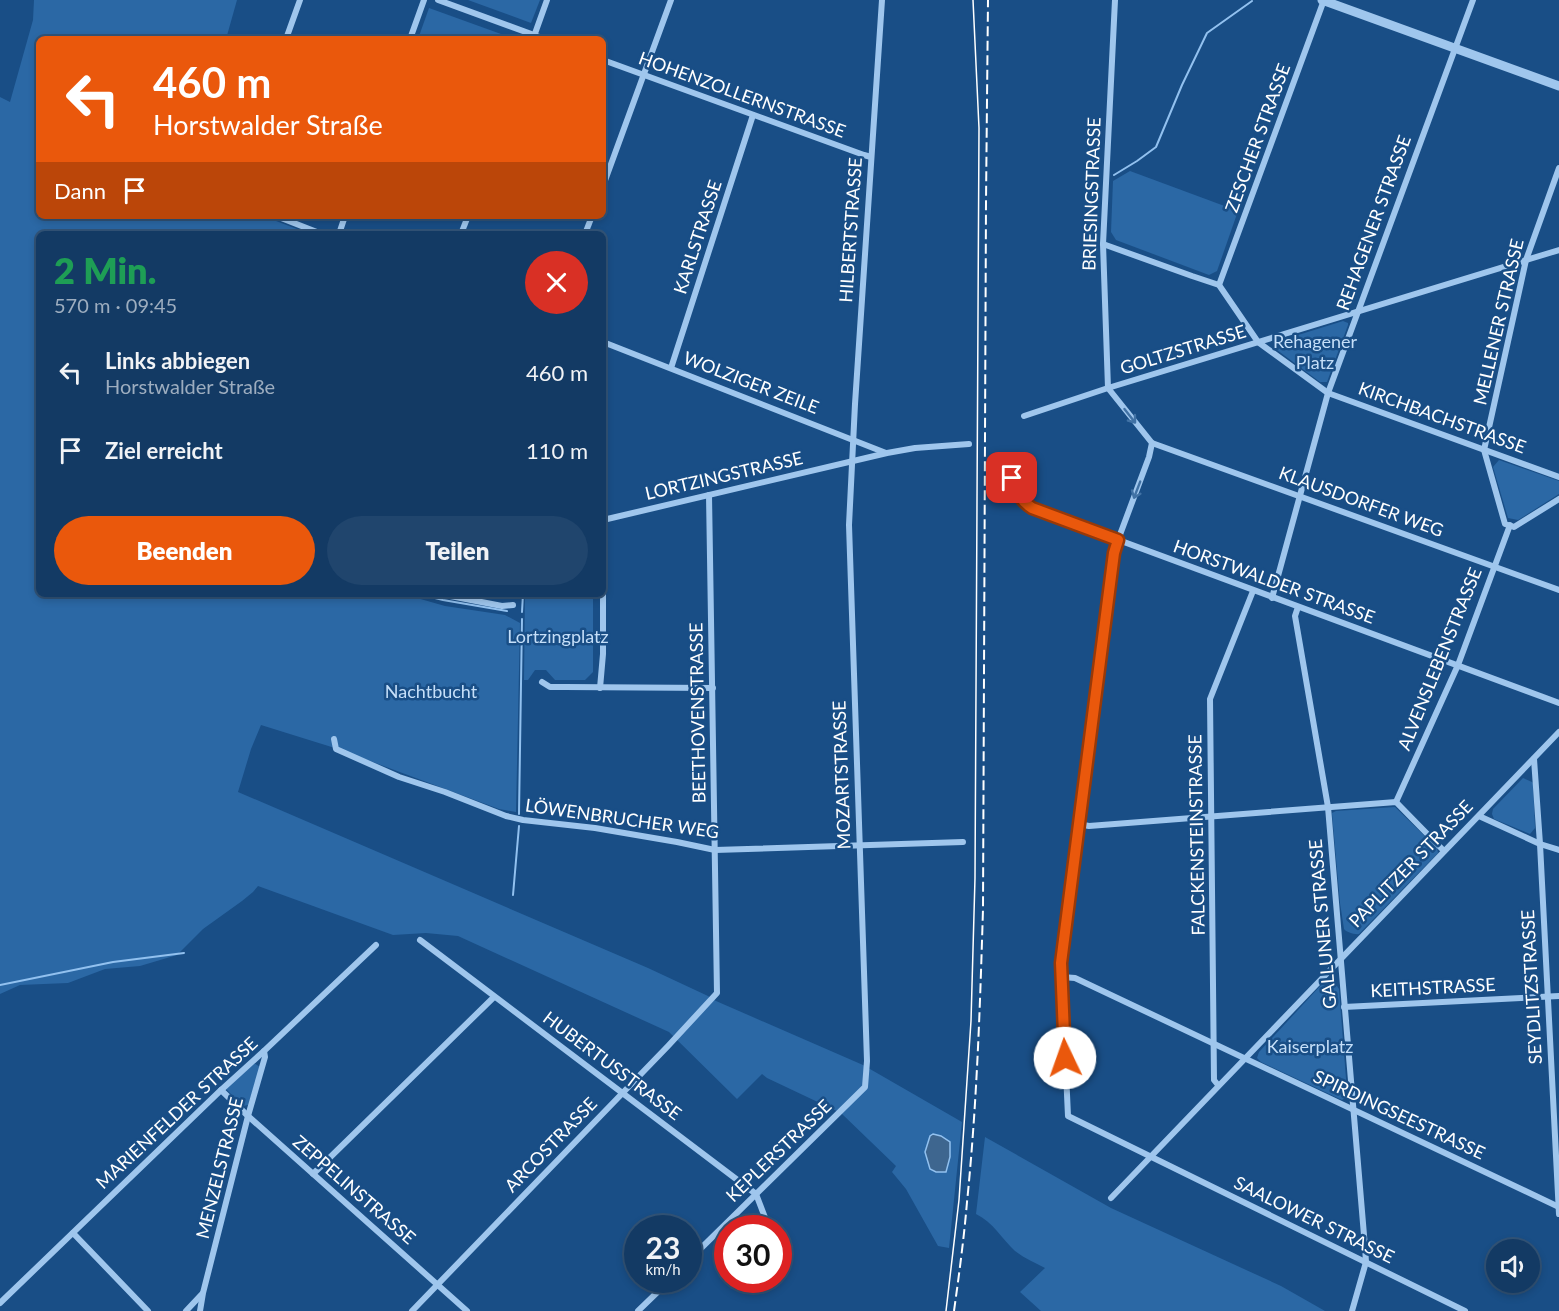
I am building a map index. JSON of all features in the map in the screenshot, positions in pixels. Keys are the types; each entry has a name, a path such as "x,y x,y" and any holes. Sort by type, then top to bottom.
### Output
{"street":[{"path":"286,36 300,0"},
{"path":"411,36 424,0"},
{"path":"438,0 530,36"},
{"path":"533,36 547,0"},
{"path":"606,178 671,0"},
{"name":"HILBERTSTRASSE","path":"852,462 882,0"},
{"name":"BRIESINGSTRASSE","path":"1108,388 1103,244 1115,0"},
{"path":"1323,0 1559,86"},
{"name":"ZESCHER STRASSE","path":"1220,285 1323,0"},
{"name":"REHAGENER STRASSE","path":"1272,598 1329,393 1473,0"},
{"name":"HOHENZOLLERNSTRASSE","path":"606,61 871,157"},
{"name":"KARLSTRASSE","path":"671,368 753,115"},
{"name":"MELLENER STRASSE","path":"1484,450 1526,260 1559,168"},
{"path":"284,219 314,231"},
{"path":"1103,244 1220,285 1258,342"},
{"name":"GOLTZSTRASSE","path":"1024,416 1108,388 1559,250"},
{"name":"KIRCHBACHSTRASSE","path":"1258,342 1329,393 1559,477"},
{"name":"WOLZIGER ZEILE","path":"606,343 887,453"},
{"path":"1062,977 1061,963 1113,564 1118,540 1145,470 1152,443 1108,388"},
{"name":"KLAUSDORFER WEG","path":"1152,443 1559,590"},
{"path":"852,462 915,448 969,444"},
{"path":"1484,450 1505,524 1514,527 1559,499"},
{"name":"HORSTWALDER STRASSE","path":"1011,459 1015,490 1028,506 1041,512 1559,703"},
{"name":"LORTZINGSTRASSE","path":"606,519 852,462"},
{"name":"MOZARTSTRASSE","path":"852,462 849,525 867,1061 865,1087"},
{"name":"BEETHOVENSTRASSE","path":"709,495 717,990 711,1000"},
{"name":"ALVENSLEBENSTRASSE","path":"1396,802 1458,665 1510,525"},
{"name":"FALCKENSTEINSTRASSE","path":"1218,1085 1214,1080 1213,1044 1210,699 1253,591"},
{"path":"456,597 502,606 513,605"},
{"path":"600,688 603,654 603,597"},
{"name":"GALLUNER STRASSE","path":"1298,607 1294,616 1328,807 1366,1262 1352,1311"},
{"path":"542,682 550,687 713,688"},
{"name":"PAPLITZER STRASSE","path":"1111,1198 1559,732"},
{"name":"LÖWENBRUCHER WEG","path":"334,739 336,749 399,777 506,816 595,828 716,850 963,842"},
{"name":"SEYDLITZSTRASSE","path":"1534,759 1559,1214"},
{"path":"1079,824 1089,826 1396,802 1444,851"},
{"path":"1479,816 1540,844 1559,850"},
{"name":"HUBERTUSSTRASSE","path":"420,940 756,1194"},
{"name":"MARIENFELDER STRASSE","path":"0,1303 221,1090 376,945"},
{"name":"SPIRDINGSEESTRASSE","path":"1062,977 1075,978 1559,1207"},
{"name":"SAALOWER STRASSE","path":"1062,977 1068,1116 1465,1311"},
{"name":"KEITHSTRASSE","path":"1344,1007 1559,996"},
{"path":"313,1174 494,997"},
{"name":"ARCOSTRASSE","path":"412,1311 711,1000"},
{"name":"MENZELSTRASSE","path":"200,1311 248,1116 265,1057 264,1051"},
{"name":"KEPLERSTRASSE","path":"702,1247 865,1087"},
{"name":"ZEPPELINSTRASSE","path":"221,1090 467,1311"},
{"path":"756,1194 764,1215"},
{"path":"73,1233 148,1311"},
{"name":"MENZELSTRASSE","path":"186,1311 203,1293"},
{"path":"638,1311 657,1293"}],"green space":[{"name":"Nachtbucht","path":"34,0 237,0 227,36 36,36 36,219 271,219 302,231 36,231 36,597 414,597 445,606 505,615 520,623 516,812 499,809 338,749 261,725 238,792 648,968 716,1001 863,1065 962,1122 949,1248 938,1246 906,1189 892,1172 896,1166 841,1113 762,1074 737,1099 669,1032 458,936 426,933 393,935 258,886 242,901 203,929 177,955 140,966 105,969 68,983 20,985 0,994 0,97 10,102 33,20"},
{"path":"468,0 540,0 531,23"},
{"path":"429,8 507,36 419,36"},
{"path":"1130,171 1238,211 1217,271 1209,275 1116,240 1111,232 1113,181"},
{"name":"Rehagener Platz","path":"1343,321 1348,325 1327,382 1320,382 1277,350 1279,341"},
{"path":"1499,460 1559,481 1559,494 1518,520 1508,518 1493,467"},
{"name":"Lortzingplatz","path":"525,597 593,597 593,672 585,680 555,680 546,670 535,670 528,680 524,680"},
{"path":"1523,778 1533,783 1535,828 1530,834 1494,819 1492,814 1493,809"},
{"path":"1395,807 1437,848 1438,853 1359,934 1351,933 1344,929 1332,813"},
{"name":"Kaiserplatz","path":"1327,982 1339,989 1347,1091 1342,1100 1261,1062 1257,1058 1259,1052 1323,983"},
{"path":"254,1063 260,1067 248,1105 243,1106 226,1089"},
{"path":"985,1137 1111,1208 1281,1286 1325,1311 1041,1311 1020,1292 1045,1268 1015,1251 992,1226 976,1214"}],"shaded area":[{"path":"933,1134 950,1142 950,1157 946,1172 936,1172 930,1169 925,1152 930,1136"}],"waterway":[{"path":"1114,175 1156,147 1207,33 1252,1"},
{"path":"431,597 507,611"},
{"path":"522,612 523,597"},
{"path":"519,814 522,619"},
{"path":"513,895 519,826"},
{"path":"0,985 113,962 184,953"}],"tram line":[{"path":"946,1311 959,1200 971,1021 975,878 979,128 973,0"}],"railway":[{"path":"954,1311 973,1129 983,909 988,0"}],"route":[{"path":"1012,478 1015,490 1028,506 1118,540 1114,553 1061,963 1065,1058"}]}
